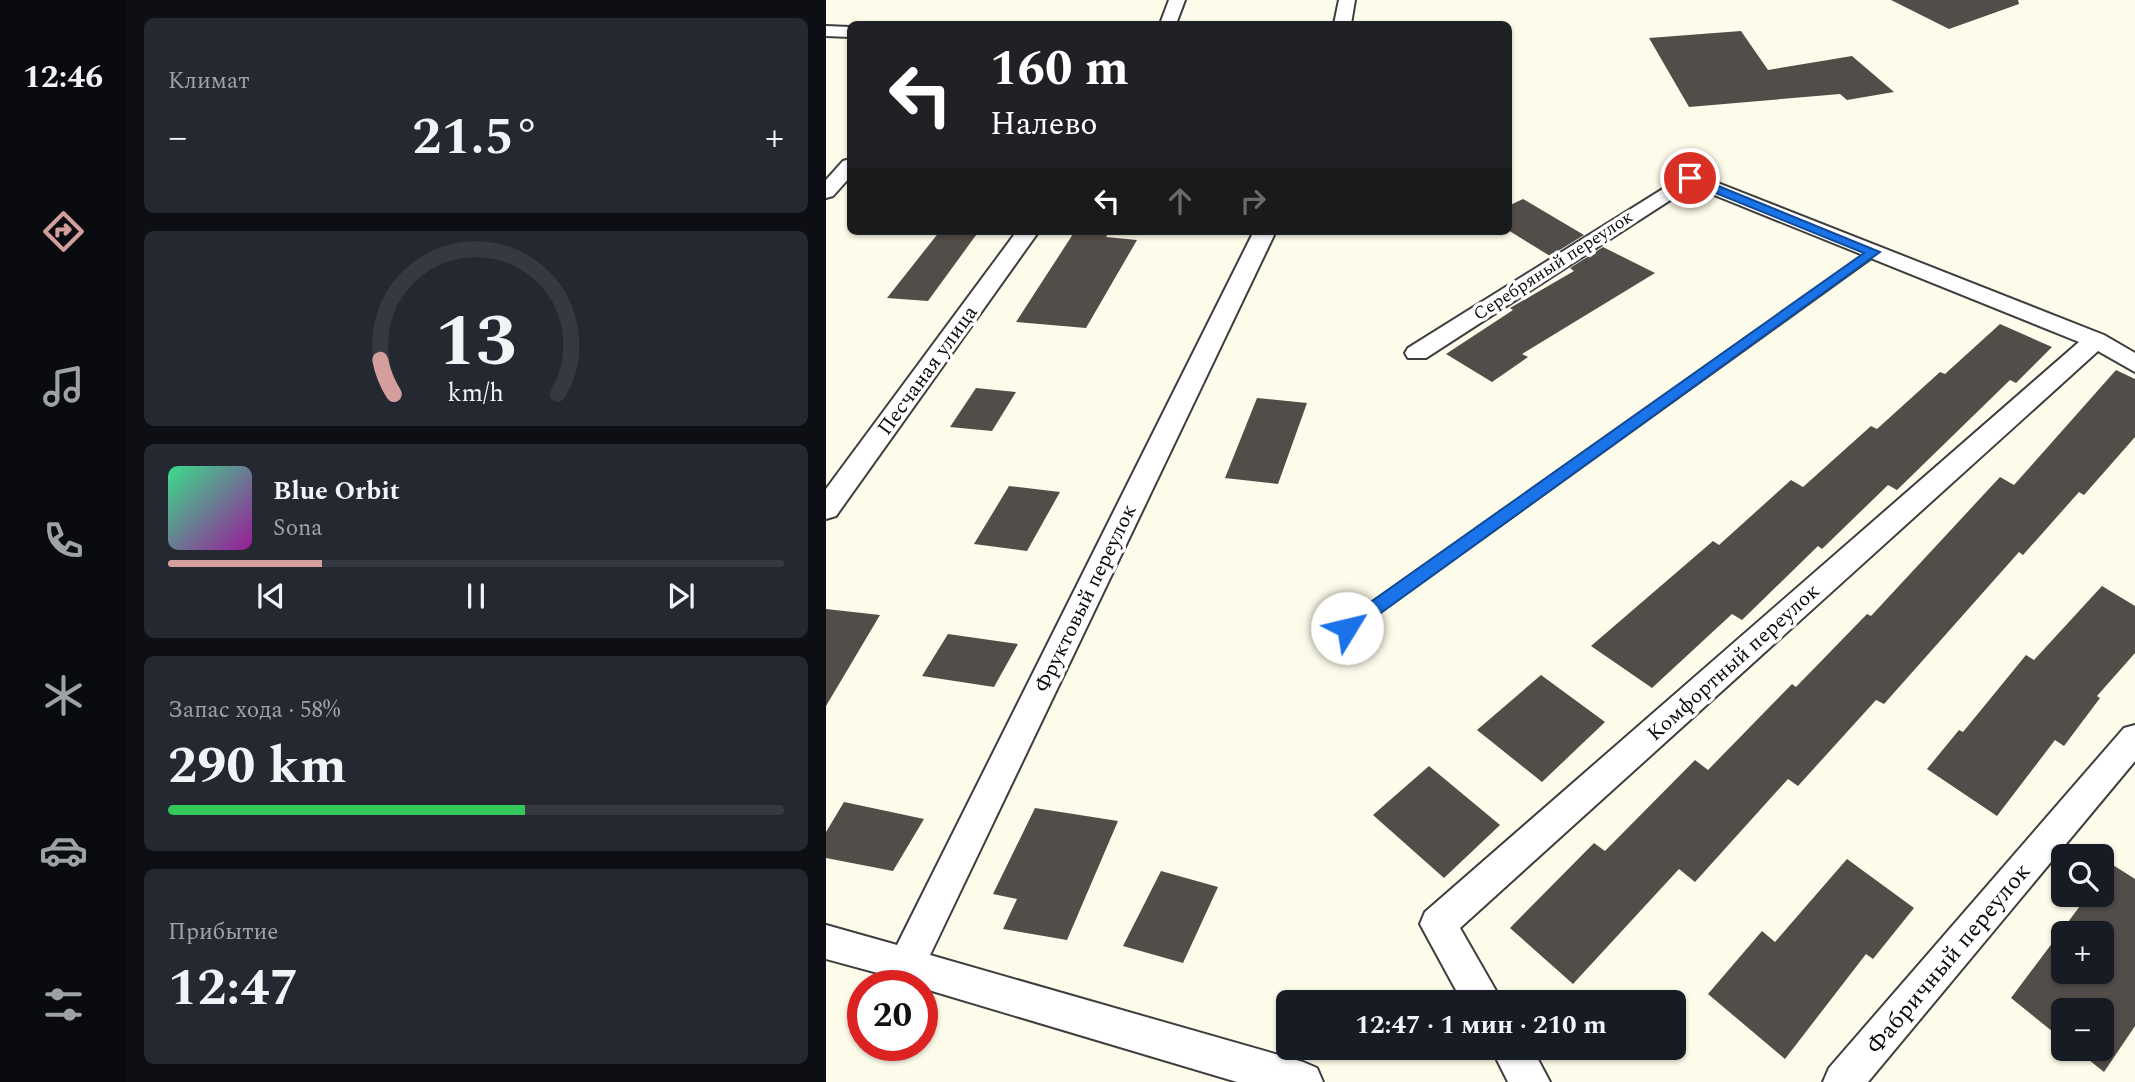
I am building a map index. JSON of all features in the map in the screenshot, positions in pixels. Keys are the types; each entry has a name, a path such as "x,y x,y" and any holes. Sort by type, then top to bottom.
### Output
{"street":[{"path":"1169,21 1177,0"},
{"path":"1344,21 1347,0"},
{"path":"826,31 847,32"},
{"path":"826,191 847,168"},
{"name":"Серебряный переулок","path":"1417,353 1690,178 1873,252"},
{"name":"Песчаная улица","path":"826,509 1025,235"},
{"name":"Фруктовый переулок","path":"906,965 1263,235"},
{"path":"1873,252 2096,340 2135,364"},
{"name":"Комфортный переулок","path":"1476,990 1438,924 2096,340"},
{"name":"Фабричный переулок","path":"1843,1082 2135,738"},
{"path":"826,942 1303,1082"},
{"path":"1517,1060 1530,1082"}],"lane":[{"path":"1347,628 1873,252"}],"building":[{"path":"1891,0 2018,0 2019,4 1949,29"},
{"path":"1741,31 1768,70 1852,56 1894,92 1847,100 1840,94 1689,107 1649,38"},
{"path":"1523,199 1584,235 1550,256 1512,232 1512,204"},
{"path":"937,235 976,235 928,301 887,298"},
{"path":"1072,235 1107,235 1106,237 1137,240 1086,328 1016,322"},
{"path":"1603,247 1655,273 1522,354 1528,357 1492,382 1446,354 1513,310 1510,308 1574,271 1570,268"},
{"path":"2000,324 2052,347 2016,383 2010,380 1897,490 1888,485 1822,549 1818,546 1742,620 1732,614 1652,688 1591,646 1713,541 1719,545 1791,480 1803,487 1871,426 1877,429 1940,372 1945,374"},
{"path":"2116,370 2135,379 2135,437 2084,495 2079,492 2023,555 2019,552 1884,704 1876,700 1798,786 1788,779 1695,882 1679,869 1573,984 1510,928 1594,843 1605,851 1695,760 1708,770 1792,684 1796,687 1867,614 1871,616 2000,477 2014,485"},
{"path":"976,388 1016,392 992,431 950,427"},
{"path":"1257,398 1307,403 1278,484 1225,478"},
{"path":"1009,486 1060,492 1027,551 974,544"},
{"path":"2102,586 2135,606 2135,653 2097,696 2100,698 2064,746 2055,740 1997,816 1927,769 1959,730 1963,732 2026,655 2034,660"},
{"path":"826,609 880,615 826,706"},
{"path":"948,634 1018,644 994,687 922,676"},
{"path":"1541,675 1605,722 1542,782 1477,730"},
{"path":"1429,766 1500,825 1444,878 1373,815"},
{"path":"844,802 924,819 893,871 826,858 826,832"},
{"path":"1035,808 1118,821 1067,940 1003,929 1017,899 993,894"},
{"path":"1847,859 1914,908 1873,959 1866,954 1785,1059 1708,994 1762,931 1775,942"},
{"path":"2114,866 2135,879 2135,1026 2114,1057 2114,998 2051,998 2051,1030 2011,998 2051,945 2051,984 2114,984 2114,921 2069,921 2079,907 2114,907"},
{"path":"1161,871 1218,887 1183,963 1123,946"},
{"path":"2090,1061 2111,1061 2104,1072"}],"route":[{"path":"1347,628 1873,252 1690,178"}]}
